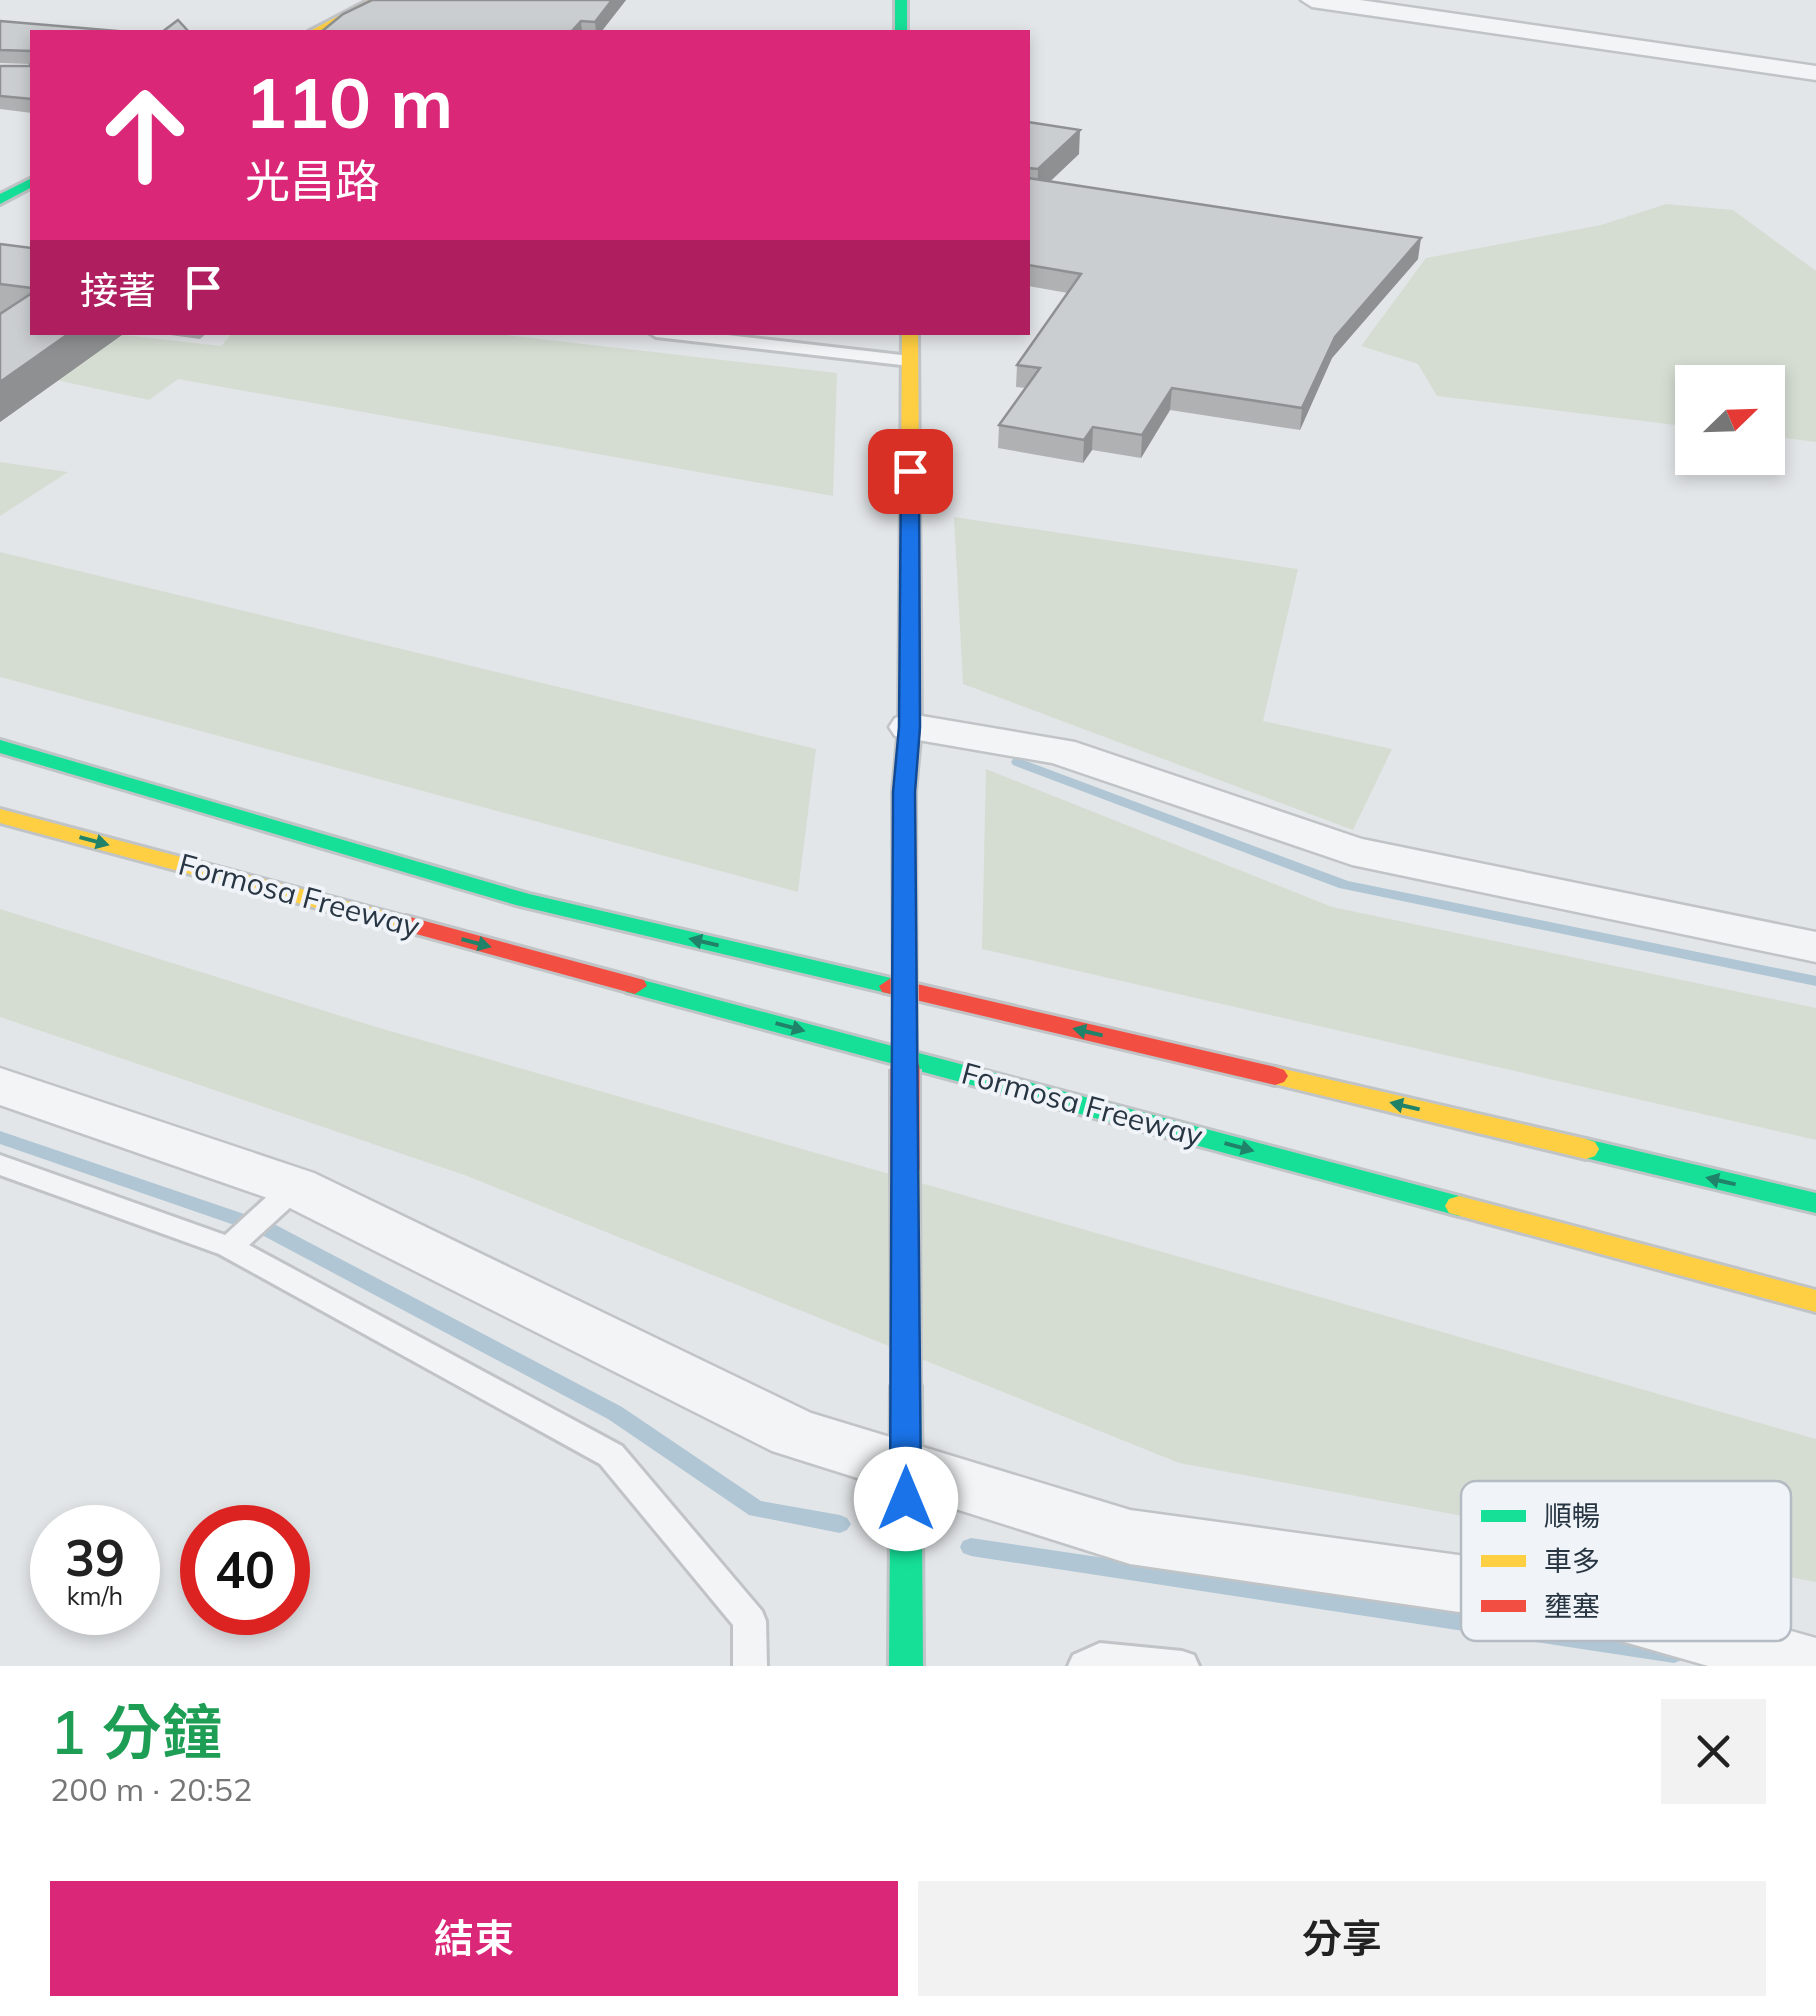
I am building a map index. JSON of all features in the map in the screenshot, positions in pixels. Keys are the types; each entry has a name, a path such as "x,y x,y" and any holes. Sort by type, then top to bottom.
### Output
{"main road":[{"path":"318,30 378,0"},
{"path":"901,0 901,30"},
{"path":"0,200 30,183"},
{"path":"906,1666 904,792 910,727 910,335"},
{"name":"Formosa Freeway","path":"0,746 524,900 1816,1203"},
{"name":"Formosa Freeway","path":"0,816 1816,1301"}],"street":[{"path":"1312,0 1816,73"},
{"path":"910,727 1060,750 1352,851 1816,947"},
{"path":"0,1086 295,1188 794,1433 1130,1537 1461,1584"},
{"path":"1723,1641 1811,1666"}],"lane":[{"path":"682,335 910,361"},
{"path":"0,1166 229,1247 612,1454 750,1621 750,1666"},
{"path":"229,1247 295,1188"},
{"path":"1085,1666 1100,1658 1182,1666"}],"shaded area":[{"path":"1666,204 1733,210 1816,271 1816,442 1785,438 1785,365 1675,365 1675,425 1437,396 1418,364 1361,346 1426,258 1601,225"},
{"path":"30,334 124,335 221,346 230,335 505,335 837,373 833,496 178,379 149,400 0,368"},
{"path":"0,462 68,472 0,516"},
{"path":"954,517 1298,569 1263,721 1392,749 1353,830 963,684"},
{"path":"0,552 816,749 798,892 0,677"},
{"path":"986,769 1332,907 1816,1008 1816,1140 982,949"},
{"path":"0,909 376,1027 1816,1439 1816,1582 1791,1577 1791,1481 1461,1481 1461,1516 1179,1463 467,1176 0,1017"}],"building":[{"path":"372,0 612,0 595,22 581,21 573,30 323,30 343,14"},
{"path":"178,20 187,30 165,30"},
{"path":"0,21 106,30 30,30 30,51 0,50"},
{"path":"0,66 29,66 30,99 0,96"},
{"path":"1030,122 1080,130 1038,169 1030,168"},
{"path":"1030,178 1421,238 1335,337 1302,408 1172,388 1142,435 1093,427 1084,440 999,425 1040,368 1017,365 1081,274 1030,265"},
{"path":"0,244 30,248 30,288 0,284"},
{"path":"30,294 30,335 67,335 0,382 0,314"}],"waterway":[{"path":"1018,762 1344,885 1816,981"},
{"path":"0,1137 267,1229 615,1413 756,1509 840,1524"},
{"path":"971,1547 1461,1621"},
{"path":"1594,1641 1674,1653"}],"traffic: fast":[{"path":"901,0 901,30"},
{"path":"0,200 30,183"},
{"path":"0,746 524,900 891,986"},
{"path":"635,986 1459,1206"},
{"path":"1586,1149 1816,1203"},
{"path":"906,1386 906,1666"}],"traffic: slow":[{"path":"318,30 378,0"},
{"path":"910,335 910,489"},
{"path":"0,816 406,924"},
{"path":"1275,1076 1586,1149"},
{"path":"905,1167 906,1386"},
{"path":"1459,1206 1816,1301"}],"traffic: jam":[{"path":"904,792 910,727 910,489"},
{"path":"904,792 905,1167"},
{"path":"406,924 635,986"},
{"path":"891,986 1275,1076"}],"route":[{"path":"906,1499 904,792 910,727 910,471"}]}
